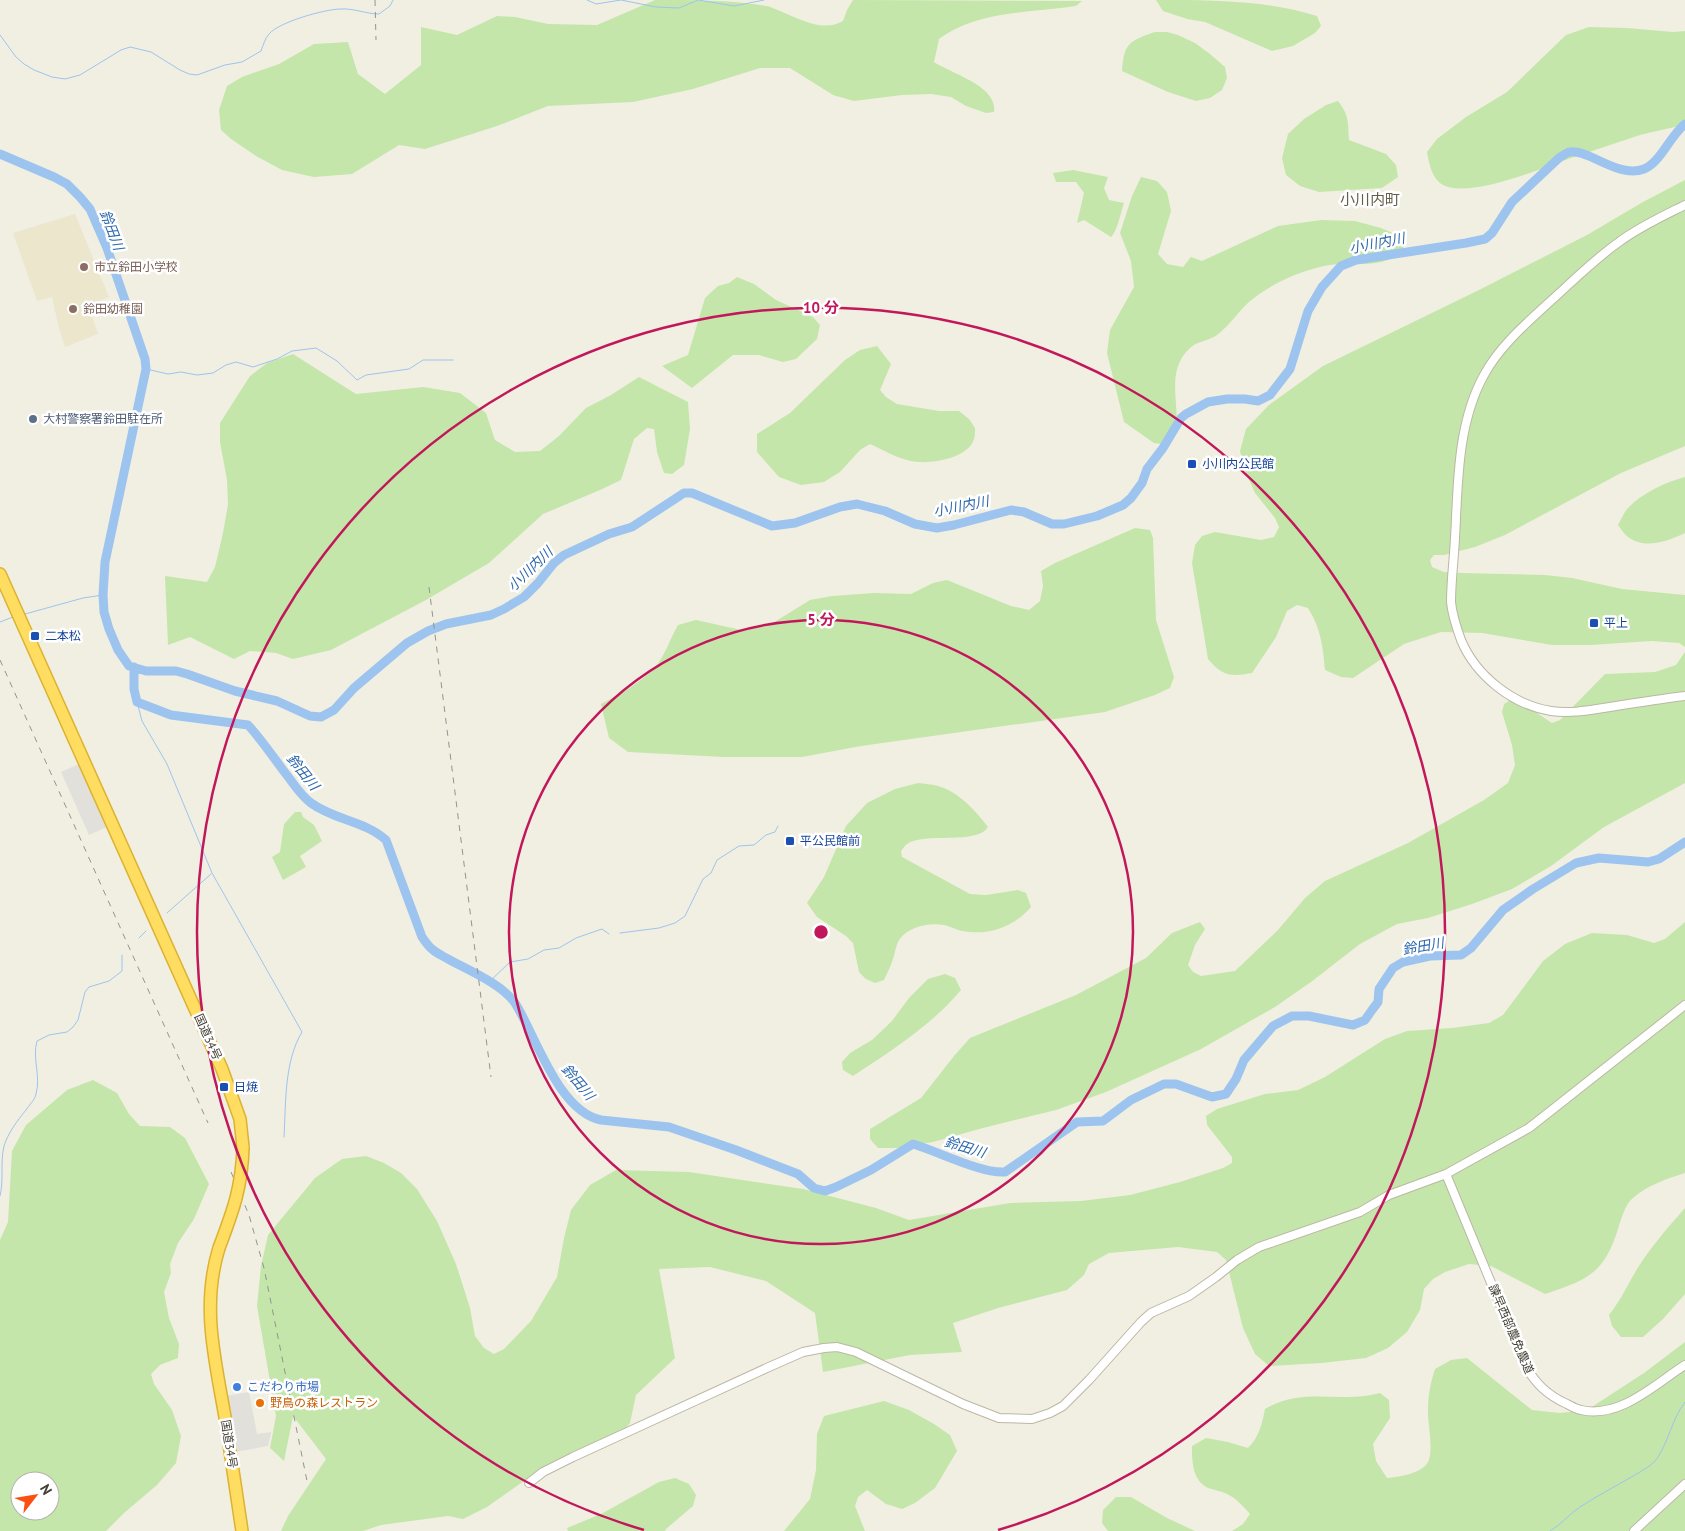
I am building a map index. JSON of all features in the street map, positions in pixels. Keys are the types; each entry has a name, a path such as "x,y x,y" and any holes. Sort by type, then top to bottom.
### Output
{"highway":[{"name":"国道34号","path":"0,574 222,1069 240,1120 243,1147 242,1171 235,1206 214,1265 209,1294 210,1329 242,1531"}],"street":[{"path":"1685,205 1620,241 1598,258 1532,318 1496,356 1479,387 1462,440 1452,601 1461,640 1477,666 1509,696 1525,703 1550,711 1575,712 1685,696"},
{"path":"529,1483 543,1472 573,1457 769,1367 814,1349 837,1347 856,1352 963,1404 999,1418 1032,1419 1050,1413 1063,1406 1151,1313 1189,1296 1249,1252 1259,1247 1360,1212 1389,1195 1446,1174 1529,1128 1685,1005"},
{"name":"諫早西部農免農道","path":"1446,1174 1525,1365 1533,1379 1545,1392 1581,1410 1608,1409 1631,1401 1685,1365"},
{"path":"1634,1531 1685,1484"}],"shaded area":[{"path":"75,214 109,297 88,305 98,334 65,347 52,297 37,301 13,233"},
{"path":"79,764 107,827 89,835 61,772"},
{"path":"249,1392 257,1434 271,1432 271,1434 268,1446 235,1452 226,1396"}],"green space":[{"path":"655,0 725,1 767,6 805,21 825,26 843,21 853,0 1082,1 1076,6 1005,14 987,18 954,30 939,39 934,62 982,88 989,95 993,103 994,112 986,113 966,106 951,97 931,94 902,95 854,101 833,95 790,68 760,68 693,89 633,102 548,106 497,126 425,149 399,145 352,174 314,177 282,170 256,156 221,130 219,110 227,86 242,77 279,64 314,44 348,42 358,74 385,94 421,65 421,27 457,35 497,16 515,17 548,24 597,25"},
{"path":"1156,0 1238,2 1278,7 1317,16 1321,26 1315,33 1293,46 1272,51 1205,22 1187,19 1163,11"},
{"path":"1589,27 1685,31 1685,125 1640,135 1524,175 1485,186 1451,188 1440,183 1434,177 1427,152 1437,139 1466,117 1507,92 1566,35"},
{"path":"1155,32 1167,32 1178,35 1195,43 1210,54 1225,67 1227,78 1222,90 1210,98 1196,101 1168,92 1122,71 1124,54 1130,44 1139,38"},
{"path":"1338,101 1346,115 1349,140 1386,154 1396,165 1398,177 1382,188 1319,192 1300,186 1286,175 1282,158 1288,134 1304,119 1326,105"},
{"path":"1073,170 1108,177 1104,188 1109,200 1124,203 1117,226 1111,237 1084,220 1077,223 1084,193 1076,182 1056,182 1053,173"},
{"path":"1141,177 1157,181 1167,192 1171,211 1158,254 1167,264 1183,267 1191,257 1202,261 1278,226 1321,220 1355,221 1381,228 1400,236 1405,245 1398,254 1389,260 1378,263 1320,267 1283,280 1249,302 1217,335 1190,348 1182,357 1176,377 1177,420 1175,435 1169,445 1154,443 1124,422 1107,353 1110,330 1134,287 1131,261 1120,233 1132,196"},
{"path":"1685,180 1685,446 1621,473 1505,535 1475,547 1444,555 1434,555 1430,560 1432,567 1444,572 1545,575 1572,578 1622,589 1685,595 1685,647 1679,643 1651,641 1591,645 1552,645 1482,633 1441,632 1404,644 1353,678 1341,677 1325,670 1322,646 1316,623 1308,608 1297,605 1287,611 1276,637 1252,673 1227,674 1213,665 1208,659 1192,563 1195,545 1202,536 1215,532 1261,540 1274,537 1279,527 1275,518 1255,493 1246,473 1240,451 1246,429 1269,405 1323,366 1587,235"},
{"path":"737,277 754,284 776,300 813,317 820,325 817,339 796,359 783,362 759,355 733,355 692,388 662,366 688,355 705,298 718,286 729,283"},
{"path":"877,346 891,364 880,390 886,397 897,404 939,411 959,411 969,419 975,428 974,438 970,446 956,456 947,459 918,462 890,454 870,444 860,450 840,472 824,482 801,485 779,477 757,452 757,434 790,413 845,360 860,350"},
{"path":"293,354 356,394 423,387 460,393 486,413 495,440 515,452 540,451 559,436 586,408 639,377 688,402 690,429 684,465 672,474 664,473 657,452 654,429 647,428 634,439 621,480 543,514 489,563 426,600 331,650 293,659 276,653 250,651 234,659 190,637 168,645 165,576 207,582 215,567 223,533 228,504 227,480 220,442 220,423 250,376 267,363"},
{"path":"1685,477 1685,533 1671,539 1649,544 1635,541 1625,534 1618,525 1628,508 1655,489"},
{"path":"1135,528 1150,530 1153,538 1156,620 1174,677 1170,688 1155,695 1105,712 861,746 802,757 724,757 628,752 609,738 601,704 630,688 656,666 678,625 696,620 741,630 768,626 810,600 832,596 874,593 911,594 933,583 947,580 1011,606 1029,610 1040,601 1043,586 1041,571"},
{"path":"1685,652 1685,783 1604,827 1551,866 1512,889 1428,918 1397,924 1360,944 1275,1007 1201,1049 1106,1092 1056,1110 933,1142 898,1148 878,1148 870,1139 870,1129 921,1098 970,1038 1076,995 1146,958 1172,933 1200,922 1205,929 1195,945 1188,965 1193,972 1201,976 1235,971 1278,930 1305,898 1325,881 1408,843 1484,800 1508,783 1515,765 1512,745 1502,712 1504,704 1514,698 1552,723 1560,720 1605,674 1655,672 1676,665"},
{"path":"918,783 936,785 960,797 988,827 974,836 915,841 904,847 901,851 902,857 970,894 986,895 1018,890 1026,893 1031,907 1009,925 991,931 972,932 938,924 919,926 907,932 899,940 884,980 875,983 866,979 859,972 853,943 846,936 817,917 807,903 824,877 846,826 867,803 895,789"},
{"path":"295,812 301,812 303,817 314,825 322,841 300,856 306,867 283,880 272,857 280,852 284,824"},
{"path":"1685,922 1685,1173 1651,1186 1630,1201 1607,1256 1592,1273 1572,1284 1545,1294 1491,1266 1469,1264 1445,1272 1433,1279 1424,1289 1420,1310 1407,1332 1388,1348 1366,1358 1269,1366 1255,1354 1243,1328 1226,1260 1217,1252 1178,1247 1109,1253 1089,1264 1084,1275 1067,1290 998,1308 953,1323 962,1352 910,1355 823,1372 815,1313 766,1281 710,1267 659,1269 675,1358 636,1395 630,1423 613,1443 578,1455 531,1476 487,1507 463,1519 448,1516 381,1525 363,1531 281,1531 288,1516 326,1459 293,1416 284,1461 270,1448 276,1416 257,1306 261,1266 268,1235 315,1178 342,1159 366,1156 384,1163 401,1173 417,1189 437,1221 456,1264 470,1308 475,1336 484,1348 494,1354 504,1349 531,1321 557,1277 571,1210 590,1185 616,1170 689,1172 803,1189 876,1208 909,1220 1010,1203 1081,1201 1130,1195 1180,1182 1223,1168 1232,1163 1232,1157 1207,1125 1206,1116 1217,1109 1265,1094 1298,1090 1325,1077 1385,1039 1407,1031 1489,1023 1503,1015 1543,961 1565,944 1592,933 1627,935 1654,943 1665,939"},
{"path":"945,974 955,978 961,990 950,1003 910,1037 853,1076 843,1070 842,1062 850,1053 872,1040 892,1021 909,998 928,979"},
{"path":"93,1080 117,1093 129,1114 140,1126 170,1127 185,1138 209,1184 194,1219 178,1243 170,1264 171,1273 164,1292 169,1318 179,1344 178,1358 160,1365 151,1374 154,1384 172,1410 181,1436 176,1463 157,1485 106,1531 0,1531 0,1240 8,1222 12,1151 26,1125 67,1090"},
{"path":"1685,1208 1685,1294 1663,1319 1643,1337 1621,1337 1612,1326 1609,1315 1648,1253"},
{"path":"1685,1342 1685,1531 1232,1531 1243,1524 1250,1514 1230,1496 1203,1485 1194,1470 1192,1446 1206,1438 1248,1448 1257,1435 1265,1409 1279,1402 1294,1398 1350,1397 1380,1393 1389,1400 1390,1418 1373,1444 1376,1461 1387,1478 1405,1475 1422,1468 1429,1460 1428,1406 1431,1385 1435,1369 1451,1360 1467,1358 1532,1410 1560,1413 1587,1410 1644,1373"},
{"path":"884,1401 909,1410 950,1435 957,1451 935,1488 915,1503 902,1509 886,1504 867,1490 858,1497 855,1506 865,1531 784,1531 810,1499 816,1470 817,1434 824,1416"},
{"path":"675,1478 689,1484 696,1495 693,1506 665,1531 568,1531 567,1528 601,1514 659,1482"},
{"path":"1116,1497 1131,1497 1167,1518 1195,1531 1108,1531 1102,1523 1103,1510"}],"waterway":[{"path":"0,35 16,57 24,64 52,77 65,79 80,75 121,50 130,47 151,52 180,70 197,75 225,65 242,62 261,51 266,38 274,29 292,21 314,14 341,9 379,14 390,6 393,0"},
{"path":"587,0 596,4 621,0 656,7 679,8 698,0"},
{"path":"698,0 734,6 764,0"},
{"name":"小川内川","path":"0,154 67,184 90,209 107,248 145,359 146,369 105,562 104,612 118,650 129,666 146,671 176,671 235,691 277,701 310,716 321,717 334,710 354,688 407,643 428,631 446,624 491,615 504,609 524,597 554,563 564,555 609,534 632,527 684,493 692,493 772,526 795,523 840,507 857,504 885,511 915,524 937,528 1011,510 1024,512 1052,524 1064,524 1097,516 1123,505 1142,483 1147,469 1163,448 1181,418 1186,414 1208,402 1227,399 1258,401 1270,395 1290,369 1308,311 1322,287 1341,266 1356,260 1485,239 1492,233 1512,202 1566,153 1580,153 1616,168 1637,171 1650,166 1685,124"},
{"path":"146,369 168,374 181,372 197,375 213,373 226,365 236,362 253,367 277,359 292,351 316,348 337,361 357,380 366,375 409,369 423,360 453,360"},
{"path":"25,614 83,598 103,595"},
{"path":"0,622 13,617"},
{"name":"鈴田川","path":"134,667 134,689 137,702 171,715 248,725 307,800 320,809 359,824 386,840 425,942 435,952 484,978 509,996 523,1017 560,1088 572,1103 586,1114 601,1120 669,1127 798,1174 814,1188 825,1191 871,1170 913,1144 972,1166 995,1172 1005,1172 1077,1122 1103,1121 1131,1100 1164,1084 1176,1084 1212,1097 1226,1094 1236,1079 1244,1060 1273,1026 1292,1016 1309,1016 1353,1025 1365,1020 1378,1002 1379,989 1393,968 1403,962 1430,956 1461,955 1471,948 1503,910 1576,863 1599,858 1648,862 1659,859 1685,842"},
{"path":"137,702 142,721 167,764 212,873 302,1032 296,1044 289,1069 284,1137"},
{"path":"620,933 659,928 675,923 685,916 703,879 711,873 717,860 739,846 754,845 766,835 775,832 778,826"},
{"path":"167,913 211,874"},
{"path":"489,982 510,962 528,959 544,950 559,948 576,938 602,929 609,934"},
{"path":"139,938 146,931"},
{"path":"0,1196 4,1146 13,1127 36,1094 38,1081 35,1054 37,1041 49,1035 67,1032 73,1027 78,1020 85,992 89,987 109,981 122,971 122,955"},
{"path":"1550,1531 1580,1507 1650,1466 1662,1450 1677,1415 1685,1402"}],"railway":[{"path":"375,0 376,40"},
{"path":"429,587 491,1077"},
{"path":"0,660 208,1123"},
{"path":"231,1172 249,1215 264,1268 307,1481"}],"place":[{"name":"市立鈴田小学校","path":"84,267"},
{"name":"鈴田幼稚園","path":"73,309"},
{"name":"大村警察署鈴田駐在所","path":"33,419"},
{"name":"小川内公民館","path":"1192,464"},
{"name":"平上","path":"1594,623"},
{"name":"二本松","path":"35,636"},
{"name":"平公民館前","path":"790,841"},
{"name":"日焼","path":"224,1087"},
{"name":"こだわり市場","path":"237,1387"},
{"name":"野鳥の森レストラン","path":"260,1403"}],"district":[{"name":"小川内町","path":"1370,200"}]}
